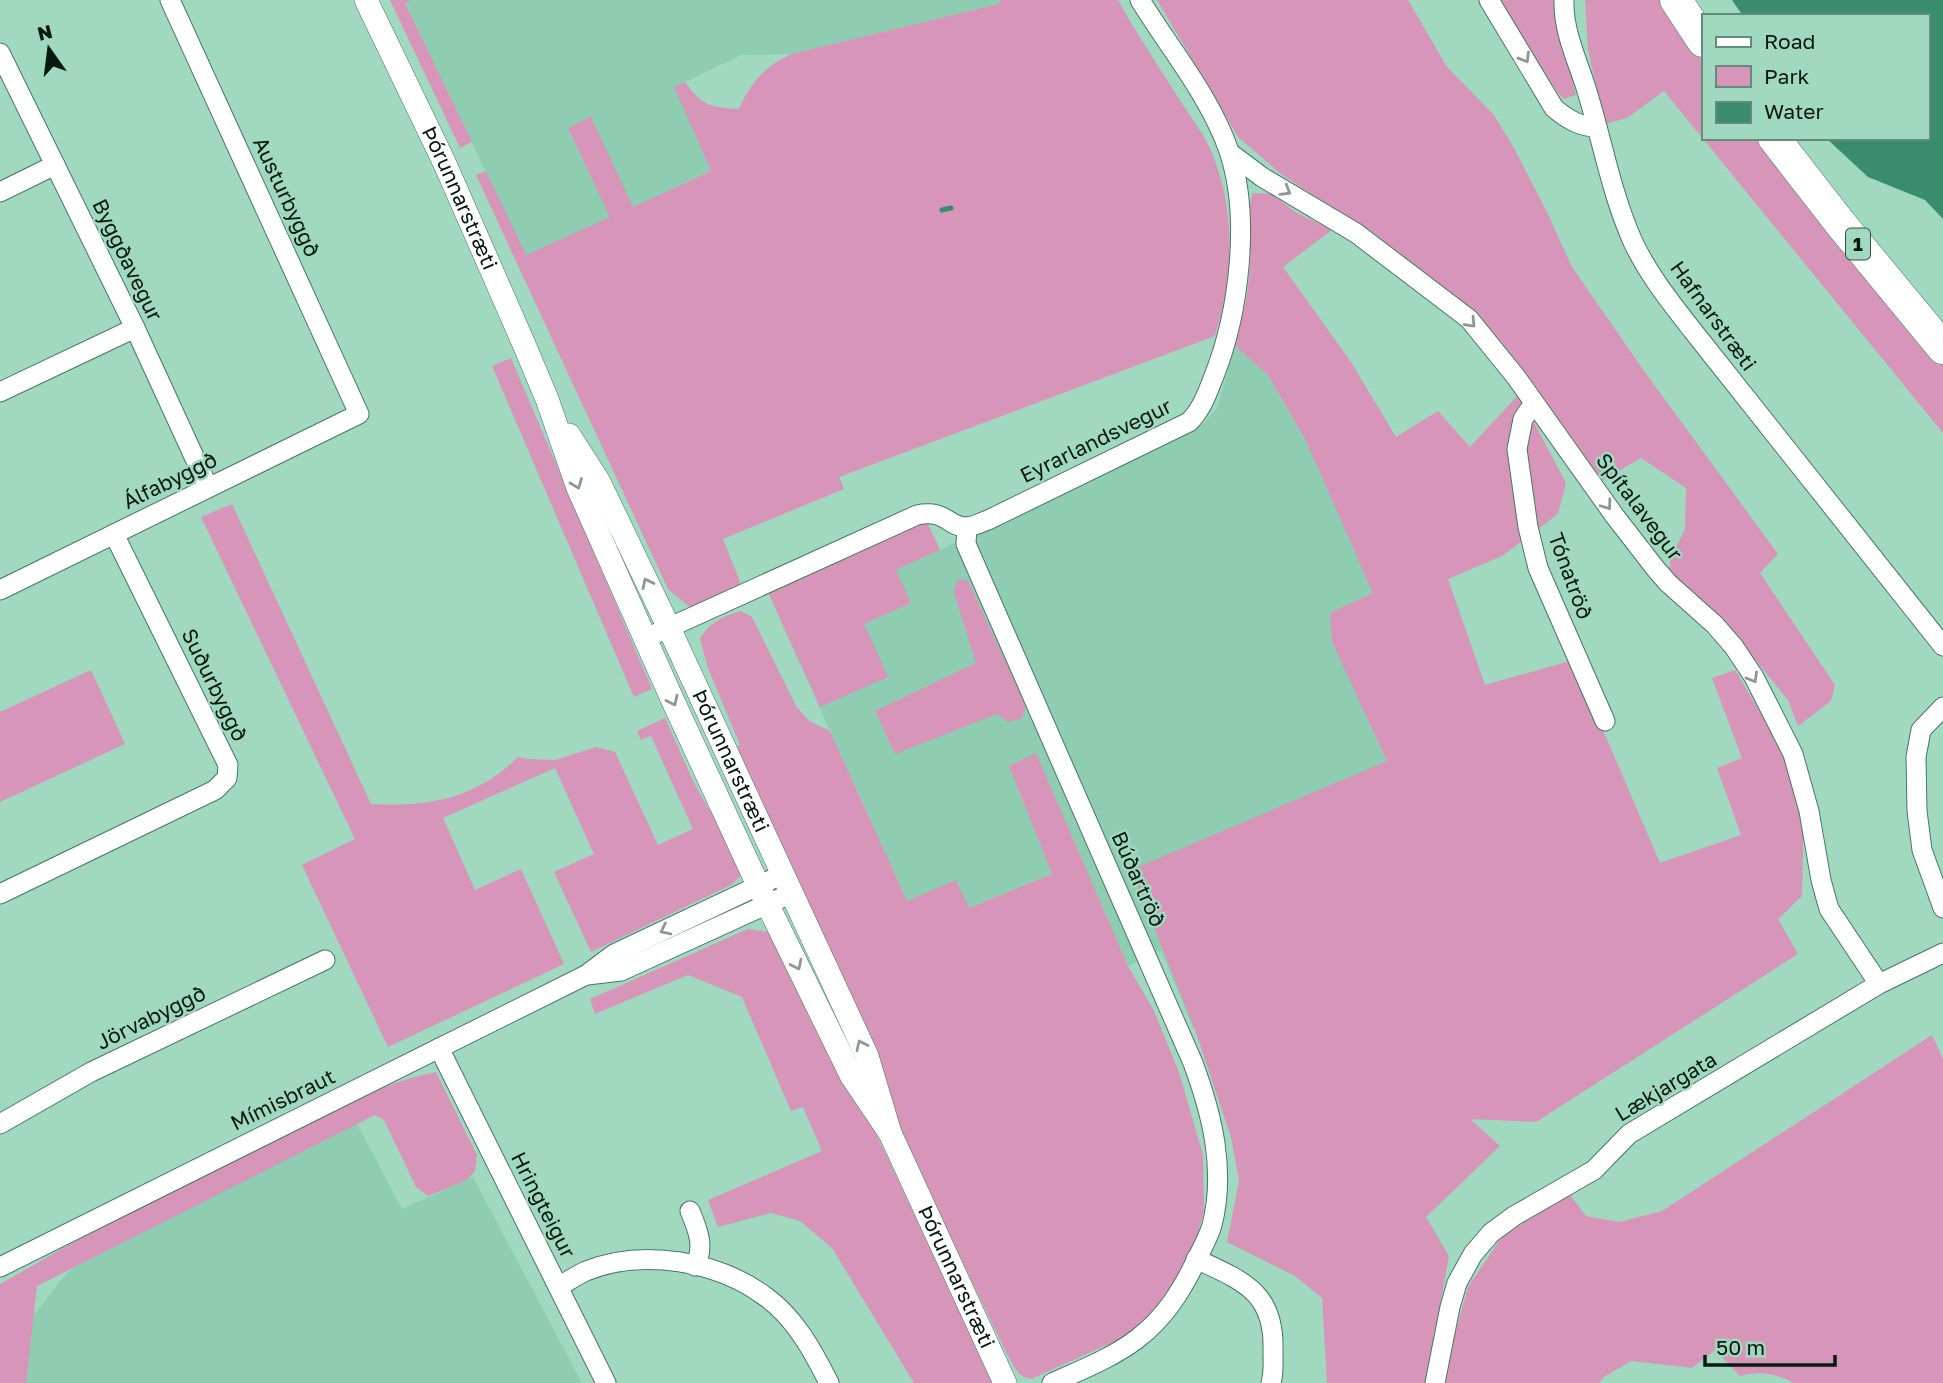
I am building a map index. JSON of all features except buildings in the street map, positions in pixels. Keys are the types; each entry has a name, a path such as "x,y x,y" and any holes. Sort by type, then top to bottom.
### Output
{"highway":[{"path":"1676,0 1702,39"},
{"name":"1","path":"1776,140 1943,348"}],"street":[{"name":"Austurbyggð","path":"170,0 359,414"},
{"name":"Þórunnarstræti","path":"366,0 445,164 547,399 578,488 644,639 763,895 851,1075 890,1133"},
{"name":"Eyrarlandsvegur","path":"967,527 988,520 1177,428 1196,415 1203,405 1226,346 1239,267 1239,204 1230,153 1218,124 1170,42 1140,0"},
{"path":"1489,0 1555,108 1577,123 1597,127"},
{"name":"Hafnarstræti","path":"1564,0 1564,18 1597,127 1601,150 1633,242 1668,298 1943,646"},
{"path":"1570,39 1575,0"},
{"name":"Byggðavegur","path":"0,53 135,328 208,487"},
{"name":"Spítalavegur","path":"1230,153 1262,177 1356,233 1469,319 1534,402 1655,568 1715,625 1734,647 1754,677 1800,772 1829,909 1880,984"},
{"path":"0,192 55,165"},
{"path":"0,392 135,328"},
{"name":"Þórunnarstræti","path":"547,399 599,482 669,628 867,1056 890,1133 1005,1383"},
{"name":"Tónatröð","path":"1534,402 1523,419 1517,449 1528,527 1538,568 1605,721"},
{"name":"Álfabyggð","path":"0,590 359,414"},
{"path":"644,639 917,515 936,513 967,527"},
{"name":"Búðartröð","path":"967,527 966,544 1183,1038 1205,1095 1218,1172 1211,1227 1187,1280 1163,1317 1090,1375 1052,1383"},
{"name":"Suðurbyggð","path":"0,894 215,790 227,778 229,765 114,534"},
{"path":"1943,707 1922,730 1916,757 1917,811 1922,850 1943,908"},
{"name":"Mímisbraut","path":"0,1266 586,975 621,971 787,883"},
{"name":"Lækjargata","path":"1435,1383 1457,1283 1473,1254 1491,1233 1514,1216 1594,1170 1629,1134 1880,984 1943,953"},
{"name":"Jörvabyggð","path":"0,1124 91,1073 325,960"},
{"name":"Hringteigur","path":"439,1048 606,1383"},
{"path":"690,1211 700,1238 700,1258 695,1266"},
{"path":"1196,1259 1238,1279 1257,1292 1266,1306 1274,1337 1271,1383"},
{"path":"558,1287 586,1271 614,1263 645,1260 713,1270 741,1281 767,1298 792,1322 812,1349 829,1383"}],"shaded area":[{"path":"1000,0 1000,4 792,54 741,55 675,87 711,171 526,256 405,2"},
{"path":"1235,346 1268,375 1305,439 1374,593 1331,613 1387,761 1194,1030 1161,951 1128,966 1036,754 1009,766 1052,874 968,908 907,901 781,622 940,550 1203,424 1217,408"},
{"path":"356,1122 402,1209 473,1177 582,1383 15,1383 22,1343 34,1315 60,1281 87,1254"}],"green space":[{"path":"390,0 411,0 405,3 472,142 460,148"},
{"path":"1000,0 1118,0 1209,146 1218,169 1230,240 1226,288 1215,336 839,477 844,489 723,539 742,587 692,609 668,589 476,175 486,171 526,255 610,217 568,128 591,117 633,207 711,171 674,87 685,82 708,104 739,109 760,76 792,54 999,4"},
{"path":"1157,0 1408,0 1447,67 1494,115 1547,212 1572,267 1644,371 1778,554 1760,573 1835,685 1831,701 1798,726 1788,700 1758,663 1669,571 1671,558 1685,529 1686,488 1641,458 1598,483 1528,385 1352,221 1281,174 1238,137"},
{"path":"1499,0 1557,0 1562,41 1576,95 1564,99 1558,93"},
{"path":"1585,0 1662,0 1702,58 1702,138 1664,91 1627,118 1605,124 1588,50"},
{"path":"1704,140 1763,140 1943,362 1943,433"},
{"path":"1253,193 1271,194 1297,213 1332,230 1283,267 1351,362 1396,437 1438,411 1470,447 1519,394 1566,483 1558,514 1502,556 1448,579 1485,685 1573,660 1660,863 1741,835 1717,768 1742,758 1712,678 1735,670 1779,744 1804,809 1802,896 1778,919 1798,954 1536,1122 1470,1119 1500,1146 1426,1217 1449,1256 1426,1383 1327,1383 1322,1298 1295,1276 1227,1242 1239,1181 1231,1137 1195,1030 1131,870 1387,761 1332,642 1330,613 1373,593 1305,439 1268,375 1235,346 1248,285 1248,219"},
{"path":"511,358 652,689 634,697 492,366"},
{"path":"232,504 371,804 432,802 468,791 502,771 518,757 556,760 596,747 615,752 658,845 693,829 651,736 641,740 637,731 665,718 694,783 708,808 723,823 744,871 733,884 591,952 554,872 594,854 555,768 443,818 475,890 521,869 564,964 388,1047 302,865 355,839 201,517"},
{"path":"926,520 940,550 896,570 911,603 864,624 888,677 820,707 768,592"},
{"path":"967,580 970,585 1026,706 1022,718 1008,722 997,714 895,754 875,711 976,663 954,592 957,581"},
{"path":"741,611 752,617 796,706 809,721 830,731 907,901 956,880 969,908 1052,874 1009,766 1036,753 1128,966 1154,1011 1179,1072 1203,1155 1204,1212 1190,1259 1163,1304 1129,1335 1031,1379 1019,1373 1007,1354 911,1156 878,1066 735,748 740,745 708,668 700,639 717,621"},
{"path":"91,670 125,744 0,802 0,712"},
{"path":"748,929 768,932 785,953 882,1146 993,1383 914,1383 832,1248 800,1221 771,1213 718,1227 708,1200 822,1151 803,1107 791,1111 742,997 688,975 595,1014 590,999"},
{"path":"1932,1035 1943,1059 1943,1383 1793,1383 1767,1374 1740,1376 1715,1350 1692,1368 1631,1361 1604,1377 1599,1383 1441,1383 1468,1287 1503,1235 1568,1192 1586,1216 1619,1222 1662,1211"},
{"path":"436,1072 477,1155 475,1171 467,1180 428,1196 416,1187 384,1120 375,1115 37,1286 26,1383 0,1383 0,1284 239,1153 378,1090 406,1079"}],"water":[{"path":"1732,0 1943,0 1943,219 1925,200 1868,177 1828,140 1929,140 1929,14 1742,14"}],"waterway":[{"path":"942,210 951,208"}]}
